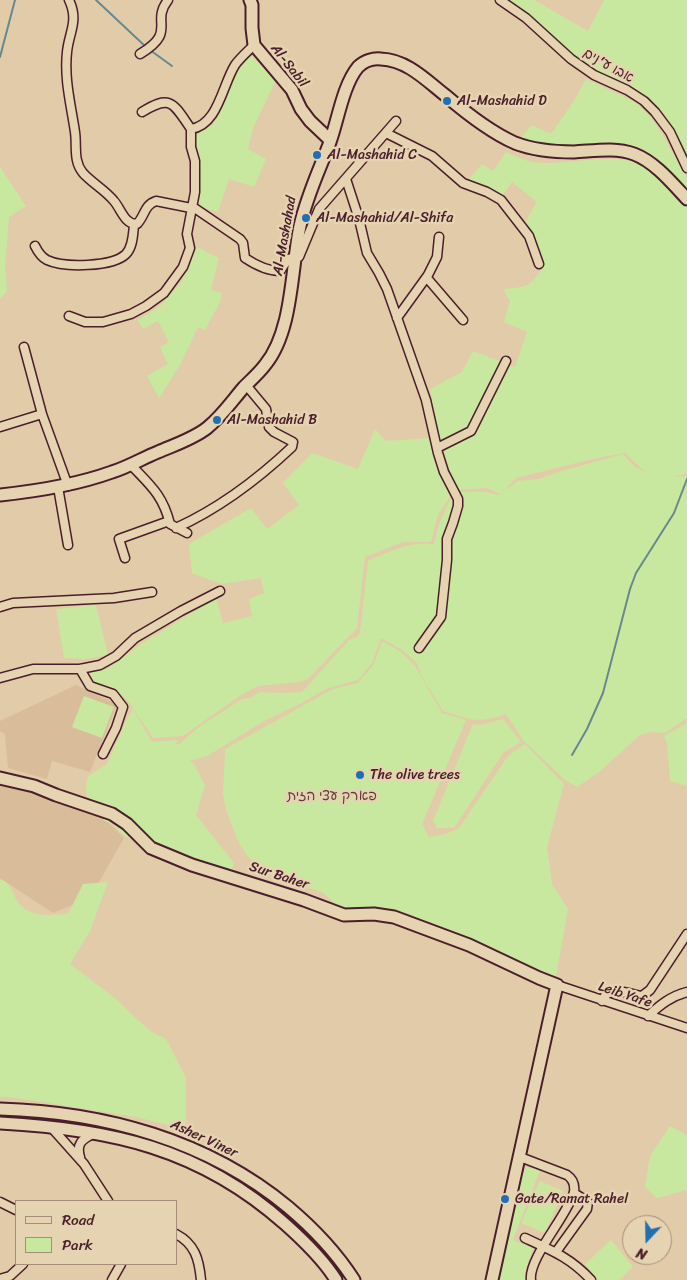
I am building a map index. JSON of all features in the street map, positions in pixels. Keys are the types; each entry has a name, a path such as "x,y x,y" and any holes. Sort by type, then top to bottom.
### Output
{"street":[{"path":"69,0 74,15 67,52 67,84 78,163 82,172 114,201 126,220 134,225"},
{"path":"140,54 150,48 161,36 163,27 161,10 168,0"},
{"name":"Al-Sabil","path":"250,0 252,5 254,45 292,90 310,121 330,140"},
{"name":"אבו ע'נים","path":"500,0 526,18 571,59 594,75 627,90 644,101 670,132 687,168"},
{"path":"191,128 204,125 212,115 235,66 254,45"},
{"name":"Al-Mashahad","path":"0,495 63,486 115,472 199,434 221,415 265,365 280,342 300,224 308,193 330,140 345,94 357,69 369,60 378,58 406,66 486,126 517,144 550,150 574,152 606,150 635,154 654,166 687,199"},
{"path":"69,316 86,322 103,322 130,314 146,306 164,293 183,267 190,248 187,234 195,192 195,161 191,147 191,128 173,104 166,102 157,103 142,112"},
{"path":"35,246 38,254 46,260 58,264 79,265 110,262 127,253 134,225 140,221 147,206 156,201 192,208 209,216 240,239 243,243 245,258 252,263 280,271 288,259 299,257 302,253 319,209 396,121"},
{"path":"386,133 432,156 463,183 487,192 501,200 528,236 540,264"},
{"path":"346,180 359,219 367,253 380,273 397,318 426,400 444,472 458,499 458,506 447,539 447,560 441,617 419,648"},
{"path":"397,318 427,278 437,257 439,237"},
{"path":"427,278 463,320"},
{"path":"24,347 63,486 68,545"},
{"path":"437,448 471,431 506,361"},
{"path":"176,528 223,503 261,476 292,447 293,442 268,427 266,409 246,386"},
{"path":"0,427 42,414"},
{"path":"130,464 156,490 166,508 170,524 187,533"},
{"path":"125,558 120,539 170,521"},
{"path":"0,678 33,669 80,669 100,665 116,656 135,638 181,610 220,591"},
{"path":"0,607 13,603 114,598 152,592"},
{"path":"80,669 90,686 113,694 123,707 116,728 103,754"},
{"name":"Sur Baher","path":"0,778 34,786 112,814 127,824 151,848 192,865 304,900 344,915 374,914 394,917 468,945 557,985"},
{"path":"602,1001 604,996 610,992 619,991 642,996 650,990 687,934"},
{"path":"492,1280 557,985"},
{"name":"Leib Yafe","path":"557,985 687,1028"},
{"path":"648,1016 674,996 687,992"},
{"name":"Asher Viner","path":"0,1109 75,1116 134,1128 158,1134 205,1154 246,1176 300,1217 330,1247 354,1280"},
{"name":"Asher Viner","path":"0,1123 97,1133 124,1138 166,1152 231,1183 255,1199 294,1232 321,1260 336,1280"},
{"path":"51,1127 82,1161 106,1200"},
{"path":"82,1161 78,1148 80,1142 82,1139 97,1133"},
{"path":"520,1157 567,1175 573,1181 574,1193 530,1274 531,1280"},
{"path":"556,1252 587,1209 588,1202 574,1193"},
{"path":"0,1202 15,1210"},
{"path":"178,1235 190,1243 194,1250 200,1267 201,1280"},
{"path":"525,1238 571,1260 591,1280"},
{"path":"0,1279 10,1276 22,1265"},
{"path":"113,1277 119,1265"}],"shaded area":[{"path":"76,685 117,704 90,772 52,761 47,779 8,768 5,734 0,731 0,721"},
{"path":"0,782 22,786 97,811 124,838 90,898 53,913 9,884 0,881"}],"green space":[{"path":"507,0 534,0 588,31 604,0 687,0 687,164 665,114 656,106 618,83 586,67 559,42"},
{"path":"250,55 276,80 253,128 248,149 266,159 254,187 229,179 218,212 197,206 200,170 192,147 195,135 211,126 218,117 236,61"},
{"path":"586,79 635,102 650,116 687,179 687,192 643,153 548,147 519,140 532,125 551,134 574,101"},
{"path":"506,152 531,162 544,163 605,159 633,161 645,166 656,174 687,206 687,473 674,477 687,476 687,718 665,733 650,732 640,735 599,772 577,787 565,780 523,740 506,714 475,720 443,711 421,675 417,663 402,650 381,638 372,663 358,680 326,689 266,720 207,756 189,761 194,764 205,785 196,815 234,863 229,879 155,852 122,834 113,824 103,820 103,810 89,801 86,792 88,776 107,764 133,709 152,742 179,740 176,743 178,745 199,727 242,699 251,698 259,692 302,692 350,639 356,638 360,633 368,561 408,545 434,544 442,517 456,492 500,494 487,488 456,490 439,435 430,389 462,372 473,351 515,367 527,332 504,322 510,301 503,289 528,285 544,266 541,254 525,223 537,202 512,182 502,196 469,179 482,164 493,171","holes":["625,453 646,473 635,467 623,454 538,479 518,481 504,491 516,478"]},
{"path":"0,167 26,206 9,217 5,268 7,291 0,299"},
{"path":"197,247 219,258 211,290 222,293 221,300 205,330 198,327 180,365 159,398 147,376 168,364 160,347 169,342 158,321 143,329 138,320 159,307 180,284"},
{"path":"375,429 386,441 430,438 437,466 452,494 438,515 431,542 403,542 365,557 357,628 308,679 299,682 258,686 241,695 183,736 153,738 129,702 119,692 89,680 90,672 107,669 144,642 216,598 223,623 252,616 249,599 264,593 261,578 221,584 192,573 189,544 251,508 267,529 299,505 283,483 312,453 358,469"},
{"path":"96,605 108,655 85,659 64,658 56,609"},
{"name":"פארק עצי הזית","path":"382,641 401,652 415,666 442,713 466,720 422,824 429,837 446,834 459,828 508,756 525,744 564,784 547,847 552,884 568,909 555,982 431,930 409,914 375,908 342,909 322,892 275,877 249,858 239,843 227,813 223,795 225,749 333,689 358,683 374,664"},
{"path":"84,696 114,707 102,738 72,727"},
{"path":"503,719 521,742 503,753 454,828 437,828 433,821 473,724 480,725"},
{"path":"687,723 687,786 670,781 667,743 664,736"},
{"path":"0,879 8,884 15,897 25,909 45,915 68,914 83,884 108,882 90,931 70,964 116,999 152,1032 166,1039 186,1078 186,1133 176,1127 136,1117 11,1097 0,1097"},
{"path":"670,1126 687,1135 687,1190 657,1198 645,1187 649,1161 652,1153"},
{"path":"526,1167 540,1170 513,1240 533,1248 526,1268 525,1280 499,1280 512,1208"},
{"path":"540,1181 563,1191 545,1233 521,1223"},
{"path":"611,1240 622,1254 622,1265 631,1265 633,1267 619,1280 597,1280 585,1264"}],"waterway":[{"path":"0,57 15,0"},
{"path":"96,0 146,47"},
{"path":"150,50 172,66"},
{"path":"572,755 587,729 603,693 630,589 636,573 674,513 687,479"}],"place":[{"name":"Al-Mashahid D","path":"447,101"},
{"name":"Al-Mashahid C","path":"317,155"},
{"name":"Al-Mashahid/Al-Shifa","path":"306,218"},
{"name":"Al-Mashahid B","path":"217,420"},
{"name":"The olive trees","path":"360,775"},
{"name":"Gate/Ramat Rahel","path":"505,1199"}]}
